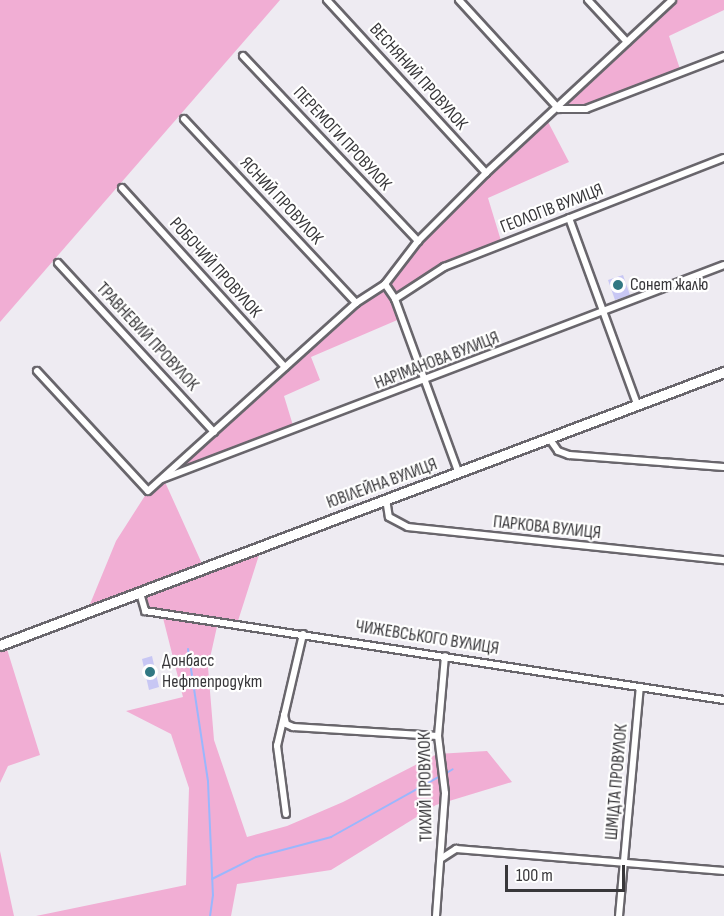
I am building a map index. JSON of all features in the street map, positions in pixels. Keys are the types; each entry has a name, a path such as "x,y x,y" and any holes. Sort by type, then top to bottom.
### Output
{"street":[{"name":"ВЕСНЯНИЙ ПРОВУЛОК","path":"327,0 486,173"},
{"path":"459,0 559,109 586,109 724,56"},
{"path":"588,0 627,42"},
{"path":"37,371 148,491 356,303 385,284 418,242 486,173 559,109 672,0"},
{"name":"ПЕРЕМОГИ ПРОВУЛОК","path":"243,56 418,242"},
{"name":"ЯСНИЙ ПРОВУЛОК","path":"184,119 356,303"},
{"name":"ГЕОЛОГІВ ВУЛИЦЯ","path":"395,299 444,267 724,158"},
{"name":"РОБОЧИЙ ПРОВУЛОК","path":"122,188 285,367"},
{"path":"569,218 637,404"},
{"name":"ТРАВНЕВИЙ ПРОВУЛОК","path":"57,263 214,432"},
{"name":"НАРІМАНОВА ВУЛИЦЯ","path":"159,481 724,266"},
{"path":"385,284 395,299 459,474"},
{"name":"ЮВІЛЕЙНА ВУЛИЦЯ","path":"0,645 386,499 459,474 724,372"},
{"path":"549,438 558,451 569,455 724,467"},
{"name":"ПАРКОВА ВУЛИЦЯ","path":"386,499 389,517 408,527 724,560"},
{"name":"ЧИЖЕВСЬКОГО ВУЛИЦЯ","path":"140,592 145,611 724,700"},
{"path":"286,814 277,762 284,714 303,634"},
{"name":"ТИХИЙ ПРОВУЛОК","path":"436,916 445,793 438,736 445,656"},
{"name":"ШМІДТА ПРОВУЛОК","path":"619,916 640,687"},
{"path":"284,714 286,724 293,727 438,736"},
{"path":"442,858 456,849 625,861 724,871"}],"shaded area":[{"path":"0,0 280,0 0,322"},
{"path":"672,0 724,0 724,10 669,36 681,72 586,109 559,109"},
{"path":"547,120 569,162 488,198 502,244 444,267 396,299 402,318 311,357 320,380 284,396 295,432 165,482 203,566 88,609 116,541 148,491 356,303 385,284 418,241"},
{"path":"259,555 237,624 218,622 208,667 214,740 247,837 287,826 343,802 437,754 487,751 512,782 436,805 331,870 237,884 231,916 36,916 186,885 189,788 171,734 126,711 183,697 162,614 145,611 141,596"},
{"path":"6,646 40,755 8,766 0,783 0,648"},
{"path":"0,851 14,916 0,916"}],"building":[{"name":"Сонет жалю","path":"623,275 630,295 615,300 608,280"},
{"name":"Донбасс Нефтепродукт","path":"152,656 159,687 149,690 142,659"}],"waterway":[{"path":"188,649 208,782 213,895 210,916"},
{"path":"445,774 453,769"},
{"path":"212,879 256,857 331,837 440,776"}],"place":[{"name":"Сонет жалю","path":"618,285"},
{"name":"Донбасс Нефтепродукт","path":"150,672"}]}
